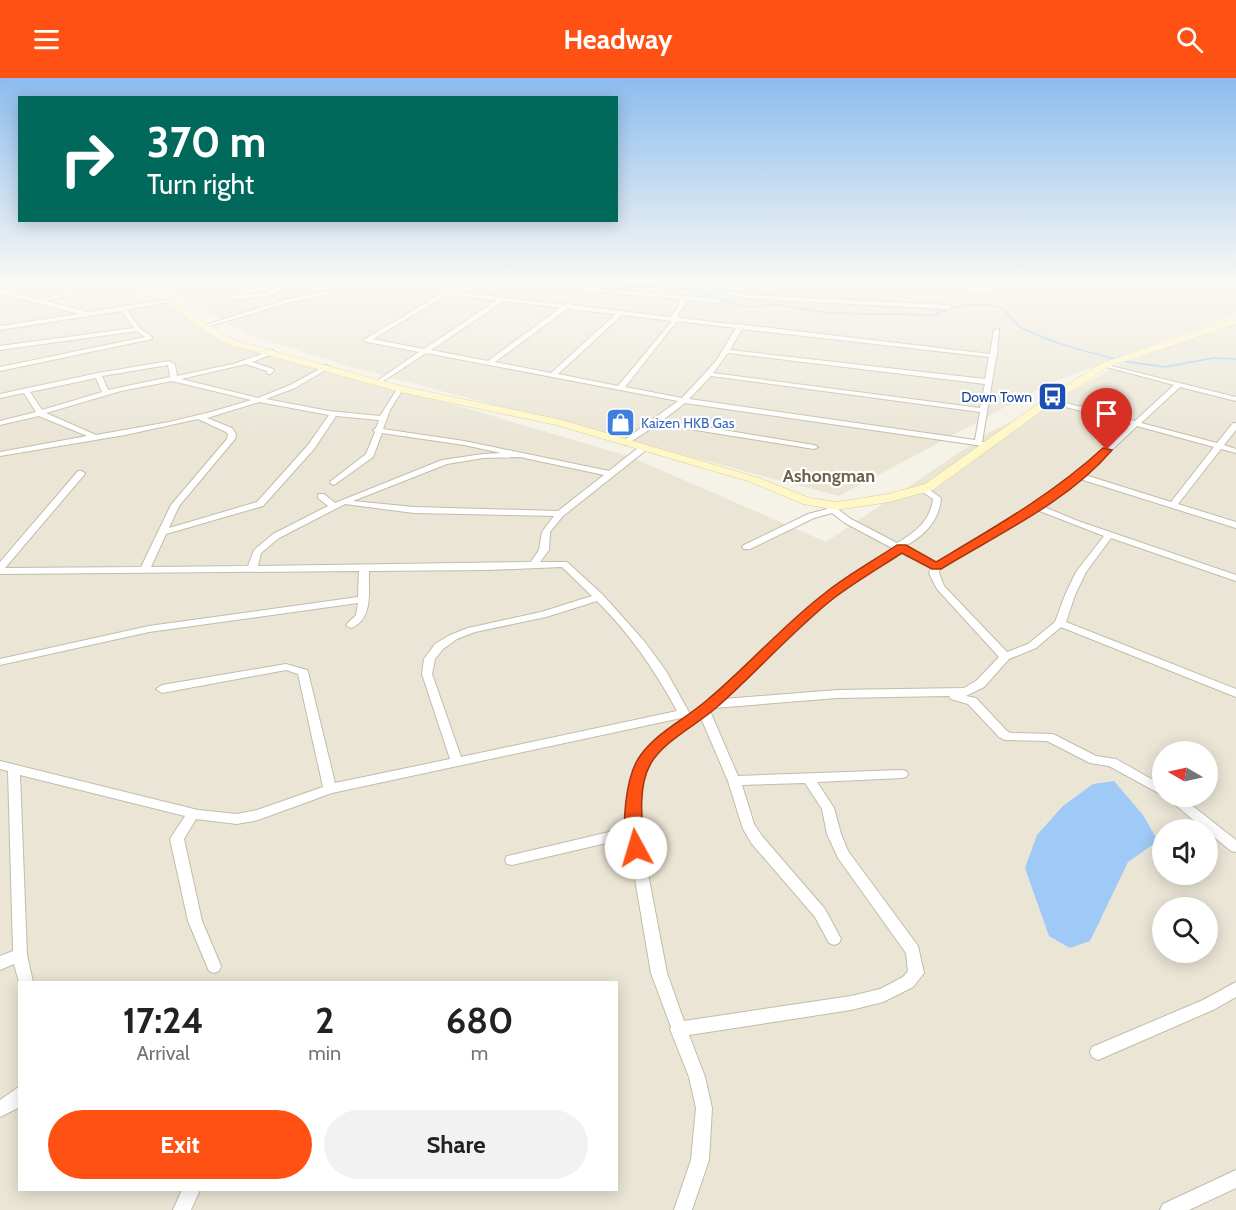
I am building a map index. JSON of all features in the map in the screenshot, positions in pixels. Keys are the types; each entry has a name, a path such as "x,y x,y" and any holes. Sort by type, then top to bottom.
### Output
{"street":[{"path":"0,348 91,335"},
{"path":"0,369 150,339 145,335"},
{"path":"220,335 228,340 377,383 527,415 755,480 830,508 848,521 936,567"},
{"path":"374,335 368,338 370,342 554,374 685,400 990,445"},
{"path":"377,383 452,335"},
{"path":"490,363 528,335"},
{"path":"554,374 597,335"},
{"path":"621,387 662,335"},
{"path":"626,443 659,422 700,388 735,335"},
{"path":"821,335 994,356"},
{"path":"978,443 996,335"},
{"path":"747,547 830,508 924,489 990,445 1050,400 1105,365 1196,335"},
{"path":"726,351 989,382"},
{"path":"0,423 41,414 106,393 248,363 273,352"},
{"path":"0,396 98,375 170,363 174,379"},
{"path":"248,363 268,368 271,370 269,373"},
{"path":"1105,365 1236,399"},
{"path":"0,454 199,417 257,401 300,384 327,367"},
{"path":"709,374 982,410"},
{"path":"98,375 106,393"},
{"path":"174,379 257,401 333,415 382,418"},
{"path":"936,567 1036,507 1079,476 1179,384"},
{"path":"334,483 370,455 382,418 400,389"},
{"path":"26,390 41,414 93,436"},
{"path":"1050,400 1236,451"},
{"path":"161,533 260,504 311,447 333,415"},
{"path":"144,571 175,505 231,439 232,434 229,430 199,417"},
{"path":"659,422 814,447"},
{"path":"1172,506 1236,424"},
{"path":"377,430 464,443 609,474"},
{"path":"533,566 544,550 546,532 560,514 642,449"},
{"path":"252,569 257,552 266,544 333,506 445,462 483,456 520,455"},
{"path":"0,570 81,473"},
{"path":"1079,476 1236,525"},
{"path":"25,981 20,955 7,767 193,814 222,819 258,815 330,789 686,717 707,707 775,642 830,595 919,533 932,519 937,498 924,489"},
{"path":"321,496 333,506"},
{"path":"343,502 422,510 560,514"},
{"path":"1036,507 1109,535 1236,578"},
{"path":"707,707 837,694 966,692 980,684 1005,657 1032,646 1060,623 1081,572 1109,535"},
{"path":"544,550 564,564 600,597 651,657 686,717"},
{"path":"0,570 144,571 564,564"},
{"path":"351,625 361,616 364,599 364,567"},
{"path":"936,567 935,579 940,587 1005,657"},
{"path":"457,762 427,674 426,666 432,654 452,638 466,631 542,615 600,597"},
{"path":"0,662 149,629 364,599"},
{"path":"1060,623 1236,693"},
{"path":"162,688 286,667 299,669 303,672 313,706 330,789"},
{"path":"945,694 972,701 1003,734 1009,737 1049,737 1094,760 1112,762 1152,784"},
{"path":"707,707 748,825 757,840 820,912 834,939"},
{"path":"683,1210 700,1160 705,1123 697,1077 659,973 633,832 635,790 645,760 686,717"},
{"path":"734,781 902,774"},
{"path":"678,1029 851,1003 883,995 908,982 916,973 913,951 843,854 834,834 828,808 808,778"},
{"path":"1185,807 1236,847"},
{"path":"193,814 179,834 178,848 195,921 214,966"},
{"path":"512,860 633,832"},
{"path":"0,963 20,955"},
{"path":"1098,1052 1208,1005 1236,989"},
{"path":"0,1109 18,1097"},
{"path":"1169,1210 1236,1179"},
{"path":"182,1210 191,1191"}],"shaded area":[{"path":"0,335 217,335 631,457 826,542 990,432 1061,398 1111,369 1196,335 1236,335 1236,1210 0,1210"},
{"path":"249,335 1180,335 1050,383 839,496 351,367"}],"water":[{"path":"1114,781 1143,815 1152,831 1152,845 1128,862 1090,941 1070,948 1049,936 1025,868 1037,835 1063,806 1093,784"}],"waterway":[{"path":"1037,335 1116,359"},
{"path":"1122,361 1165,367 1213,358 1236,359"}],"place":[{"name":"Down Town","path":"1053,397"},
{"name":"Kaizen HKB Gas","path":"620,423"}],"district":[{"name":"Ashongman","path":"829,476"}],"route":[{"path":"636,848 633,809 638,774 645,760 656,747 688,720 712,704 775,642 830,595 902,548 936,567 1036,507 1079,476 1107,450"}]}
